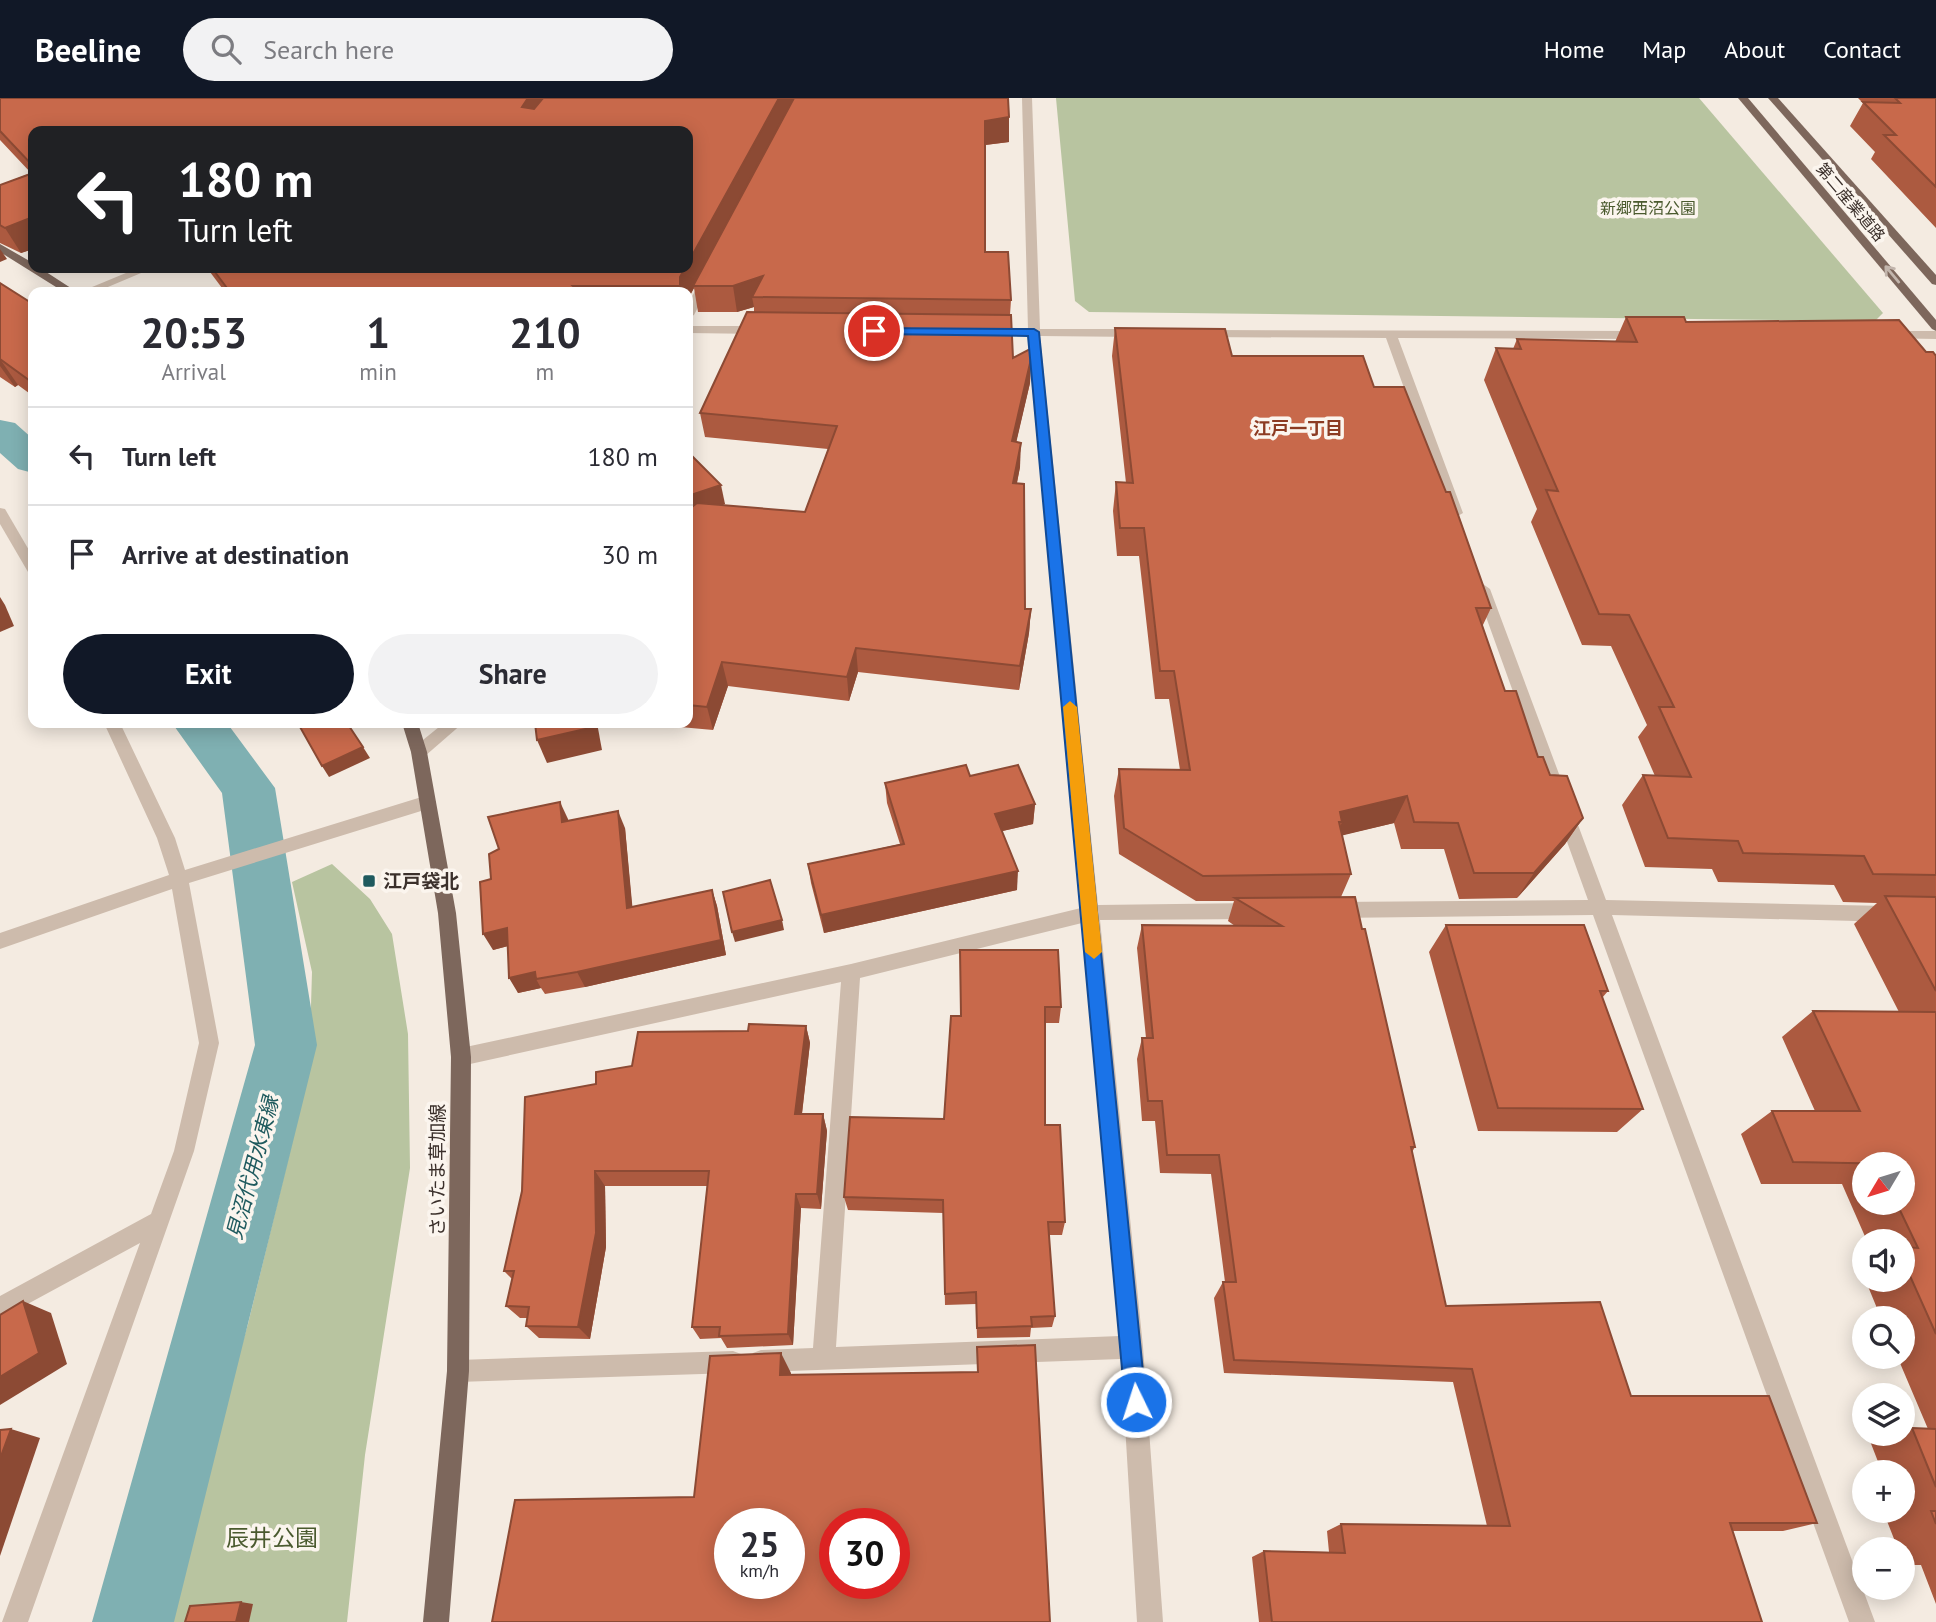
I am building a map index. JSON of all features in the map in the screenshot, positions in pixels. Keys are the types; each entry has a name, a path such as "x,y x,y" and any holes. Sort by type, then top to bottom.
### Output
{"main road":[{"name":"第二産業道路","path":"1742,98 1936,327"},
{"name":"第二産業道路","path":"1773,98 1936,282"},
{"path":"0,247 28,265"},
{"path":"41,273 63,287"},
{"name":"さいたま草加線","path":"412,728 419,752 447,913 461,1057 458,1371 436,1622"}],"street":[{"path":"1027,98 1034,332 1132,1347 1150,1622"},
{"path":"693,305 713,267"},
{"path":"99,287 134,273"},
{"path":"693,329 771,330"},
{"path":"978,332 1157,334"},
{"path":"1185,334 1656,335"},
{"path":"1880,335 1936,335"},
{"path":"1391,336 1462,530"},
{"path":"0,512 28,560"},
{"path":"1476,569 1862,1622"},
{"path":"15,1622 184,1151 209,1043 179,879 166,838 115,728"},
{"path":"419,752 449,728"},
{"path":"0,941 179,879 428,802"},
{"path":"1310,910 1600,907 1936,915"},
{"path":"461,1057 850,971 1090,913 1269,911"},
{"path":"824,1359 850,971"},
{"path":"0,1308 158,1222"},
{"path":"458,1371 1132,1347"}],"green space":[{"name":"新郷西沼公園","path":"1056,98 1699,98 1883,313 1875,321 1089,312 1075,301"},
{"name":"辰井公園","path":"332,864 370,899 392,934 408,1034 410,1168 365,1455 347,1622 161,1622 248,1324 309,1073 312,972 292,882"}],"building":[{"path":"0,98 528,98 522,107 534,109 543,98 779,98 693,254 693,126 28,126 28,161 0,131"},
{"path":"794,98 1008,98 1009,117 985,121 985,252 1008,252 1011,300 752,297 763,276 733,286 693,286"},
{"path":"1895,98 1936,98 1936,187 1884,135 1896,135 1863,102 1900,103"},
{"path":"28,175 28,219 5,228 0,225 0,185"},
{"path":"216,273 682,273 680,286 226,287"},
{"path":"0,283 28,301 28,379 0,359"},
{"path":"747,312 1011,315 1013,358 1030,349 1031,359 1012,441 1021,443 1013,483 1024,484 1025,609 1031,609 1020,666 856,648 847,677 722,662 707,707 693,706 693,506 697,503 805,512 837,426 700,413"},
{"path":"1626,317 1684,317 1686,322 1899,320 1926,352 1933,352 1936,356 1936,875 1873,874 1864,856 1743,853 1738,841 1668,838 1643,775 1691,777 1659,707 1674,707 1629,615 1599,614 1546,490 1558,491 1496,348 1521,349 1517,339 1637,342"},
{"path":"1115,328 1225,329 1232,356 1363,356 1374,387 1404,387 1446,492 1450,492 1491,608 1476,608 1505,691 1516,691 1538,757 1543,757 1550,775 1567,776 1583,818 1534,873 1474,873 1458,823 1414,822 1407,796 1340,812 1342,822 1339,822 1351,874 1203,876 1124,828 1119,769 1190,770 1174,671 1160,671 1144,528 1120,528 1116,482 1133,483"},
{"path":"693,457 721,485 693,494"},
{"path":"301,728 350,728 363,747 322,766"},
{"path":"536,728 590,728 537,740"},
{"path":"966,765 970,776 1018,765 1035,804 995,814 1018,871 821,915 808,864 904,844 885,783"},
{"path":"560,802 562,822 618,811 627,908 712,890 721,940 577,972 536,979 535,972 509,978 507,928 483,934 480,882 491,879 489,854 499,849 488,817"},
{"path":"770,880 782,920 732,932 723,892"},
{"path":"1885,896 1936,897 1936,991"},
{"path":"1355,897 1362,929 1365,929 1415,1147 1411,1147 1446,1306 1600,1302 1631,1396 1769,1396 1817,1523 1730,1523 1762,1622 1272,1622 1264,1551 1345,1553 1341,1524 1510,1526 1472,1369 1234,1360 1223,1282 1236,1282 1219,1155 1167,1155 1162,1101 1148,1101 1142,1038 1153,1038 1142,925 1282,926 1235,898"},
{"path":"1446,925 1584,925 1608,991 1600,991 1643,1109 1498,1108"},
{"path":"960,950 1058,950 1061,1007 1045,1007 1045,1125 1060,1125 1065,1222 1048,1222 1055,1316 1031,1317 1032,1326 977,1328 976,1292 945,1294 943,1200 844,1197 850,1117 944,1119 951,1016 961,1016"},
{"path":"1813,1011 1936,1012 1936,1334 1915,1287 1915,1248 1918,1248 1915,1229 1909,1229 1902,1215 1915,1215 1915,1152 1852,1152 1852,1163 1793,1162 1772,1111 1860,1111"},
{"path":"749,1024 806,1026 795,1114 823,1114 817,1194 796,1194 788,1334 719,1336 720,1327 692,1327 709,1171 595,1171 596,1233 578,1327 526,1326 529,1307 506,1306 514,1271 504,1271 522,1191 525,1097 596,1084 596,1072 632,1066 638,1032 748,1031"},
{"path":"23,1301 39,1353 0,1377 0,1315"},
{"path":"1035,1345 1050,1622 492,1622 515,1500 694,1497 710,1356 781,1353 780,1375 978,1372 977,1347"},
{"path":"1915,1428 1936,1429 1936,1487 1915,1435"},
{"path":"11,1429 0,1459 0,1430"},
{"path":"1931,1511 1936,1511 1936,1524"},
{"path":"241,1602 236,1622 185,1622 190,1606"}],"waterway":[{"name":"見沼代用水東縁","path":"0,432 28,456"},
{"name":"見沼代用水東縁","path":"133,1622 286,1045 248,788 202,728"}],"slow traffic":[{"path":"1070,707 1094,952"}],"place":[{"name":"江戸袋北","path":"369,881"}],"district":[{"name":"江戸一丁目","path":"1298,429"}],"route":[{"path":"874,331 1034,332 1136,1402"}]}
